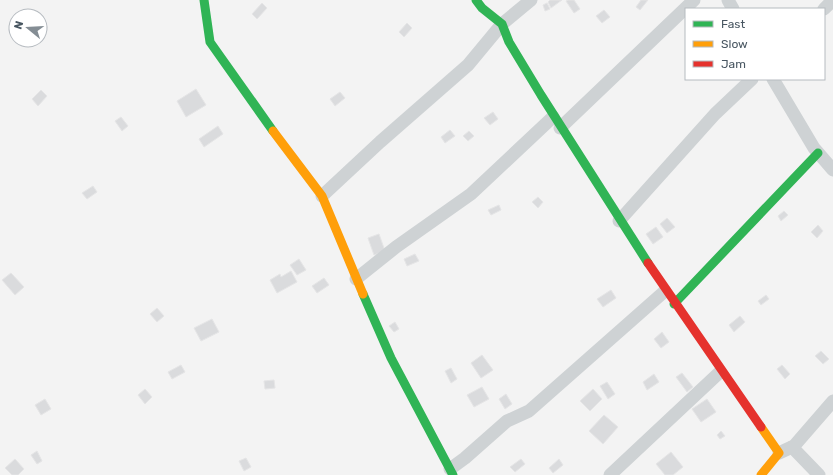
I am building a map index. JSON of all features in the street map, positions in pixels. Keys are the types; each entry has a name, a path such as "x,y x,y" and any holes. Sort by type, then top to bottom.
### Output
{"street":[{"path":"204,0 210,42 241,87 322,196 356,279 391,358 452,472 465,458 507,421 529,412 665,291"},
{"path":"476,0 482,8 502,24 509,42 553,117 619,220 720,372 779,454"},
{"path":"322,196 380,142 468,65 502,24 531,0"},
{"path":"686,8 694,0"},
{"path":"825,8 833,0"},
{"path":"560,128 685,9"},
{"path":"619,220 715,114 751,80"},
{"path":"774,80 814,148 833,170"},
{"path":"356,279 396,247 471,194 553,117"},
{"path":"674,304 818,152"},
{"path":"610,475 720,372"},
{"path":"760,475 779,454 792,447 833,401"},
{"path":"792,447 819,475"}],"building":[{"path":"550,0 562,0 551,8 548,2"},
{"path":"574,0 580,9 574,13 566,1"},
{"path":"641,0 648,0 640,10 636,7"},
{"path":"262,3 267,8 257,19 252,14"},
{"path":"547,3 550,9 545,11 543,5"},
{"path":"604,10 610,17 602,23 596,16"},
{"path":"407,23 412,28 404,37 399,32"},
{"path":"196,89 206,105 186,117 177,101"},
{"path":"41,90 47,96 38,106 32,99"},
{"path":"340,92 345,98 335,106 330,99"},
{"path":"493,112 498,119 490,125 484,118"},
{"path":"121,117 128,126 122,131 115,121"},
{"path":"218,126 223,134 204,147 199,139"},
{"path":"450,130 455,136 445,143 441,137"},
{"path":"469,131 474,136 468,141 463,136"},
{"path":"93,186 97,192 87,199 82,193"},
{"path":"538,197 543,202 538,208 532,202"},
{"path":"499,205 501,210 491,215 488,210"},
{"path":"784,211 788,215 781,221 778,216"},
{"path":"667,218 675,227 667,233 660,224"},
{"path":"818,225 823,231 817,238 811,232"},
{"path":"656,227 663,237 653,244 646,234"},
{"path":"379,234 385,251 374,255 368,238"},
{"path":"415,254 419,261 407,266 404,259"},
{"path":"299,259 306,270 297,275 290,265"},
{"path":"291,271 297,282 277,293 270,280 280,274 281,277"},
{"path":"11,273 24,287 15,295 2,280"},
{"path":"324,278 329,285 317,293 312,286"},
{"path":"611,290 616,298 603,307 597,299"},
{"path":"766,295 769,299 761,305 758,301"},
{"path":"157,308 164,316 157,322 150,314"},
{"path":"740,316 745,322 734,332 729,325"},
{"path":"212,319 219,332 201,341 194,328"},
{"path":"395,322 399,329 394,332 389,326"},
{"path":"662,332 669,342 661,348 654,339"},
{"path":"821,351 829,359 823,364 815,356"},
{"path":"482,355 493,370 481,378 471,363"},
{"path":"181,365 185,372 172,379 168,372"},
{"path":"782,365 790,374 785,379 777,369"},
{"path":"451,368 457,379 451,383 445,371"},
{"path":"682,373 693,387 687,392 676,377"},
{"path":"654,374 659,382 647,390 643,382"},
{"path":"274,380 275,388 265,389 264,381"},
{"path":"607,382 615,394 608,399 600,386"},
{"path":"482,387 489,399 474,407 467,395"},
{"path":"145,389 152,397 145,404 138,395"},
{"path":"593,389 602,399 590,411 580,401"},
{"path":"506,394 512,404 505,409 499,399"},
{"path":"45,399 51,409 41,415 35,405"},
{"path":"707,399 716,412 701,422 692,409"},
{"path":"604,415 618,427 603,444 589,431"},
{"path":"721,431 725,436 720,439 717,435"},
{"path":"37,451 42,461 37,464 31,455"},
{"path":"671,452 683,467 673,475 665,475 656,464"},
{"path":"246,458 251,467 244,471 239,461"},
{"path":"15,459 24,469 18,475 12,475 5,468"},
{"path":"521,459 525,464 515,472 510,467"},
{"path":"559,459 563,465 553,473 549,468"}],"traffic: fast":[{"path":"204,0 210,42 273,131"},
{"path":"476,0 482,8 502,24 509,42 541,95 648,263"},
{"path":"674,304 818,153"},
{"path":"363,294 391,358 453,475"}],"traffic: slow":[{"path":"273,131 322,196 363,294"},
{"path":"761,427 779,453 761,475"}],"traffic: jam":[{"path":"648,263 761,427"}]}
